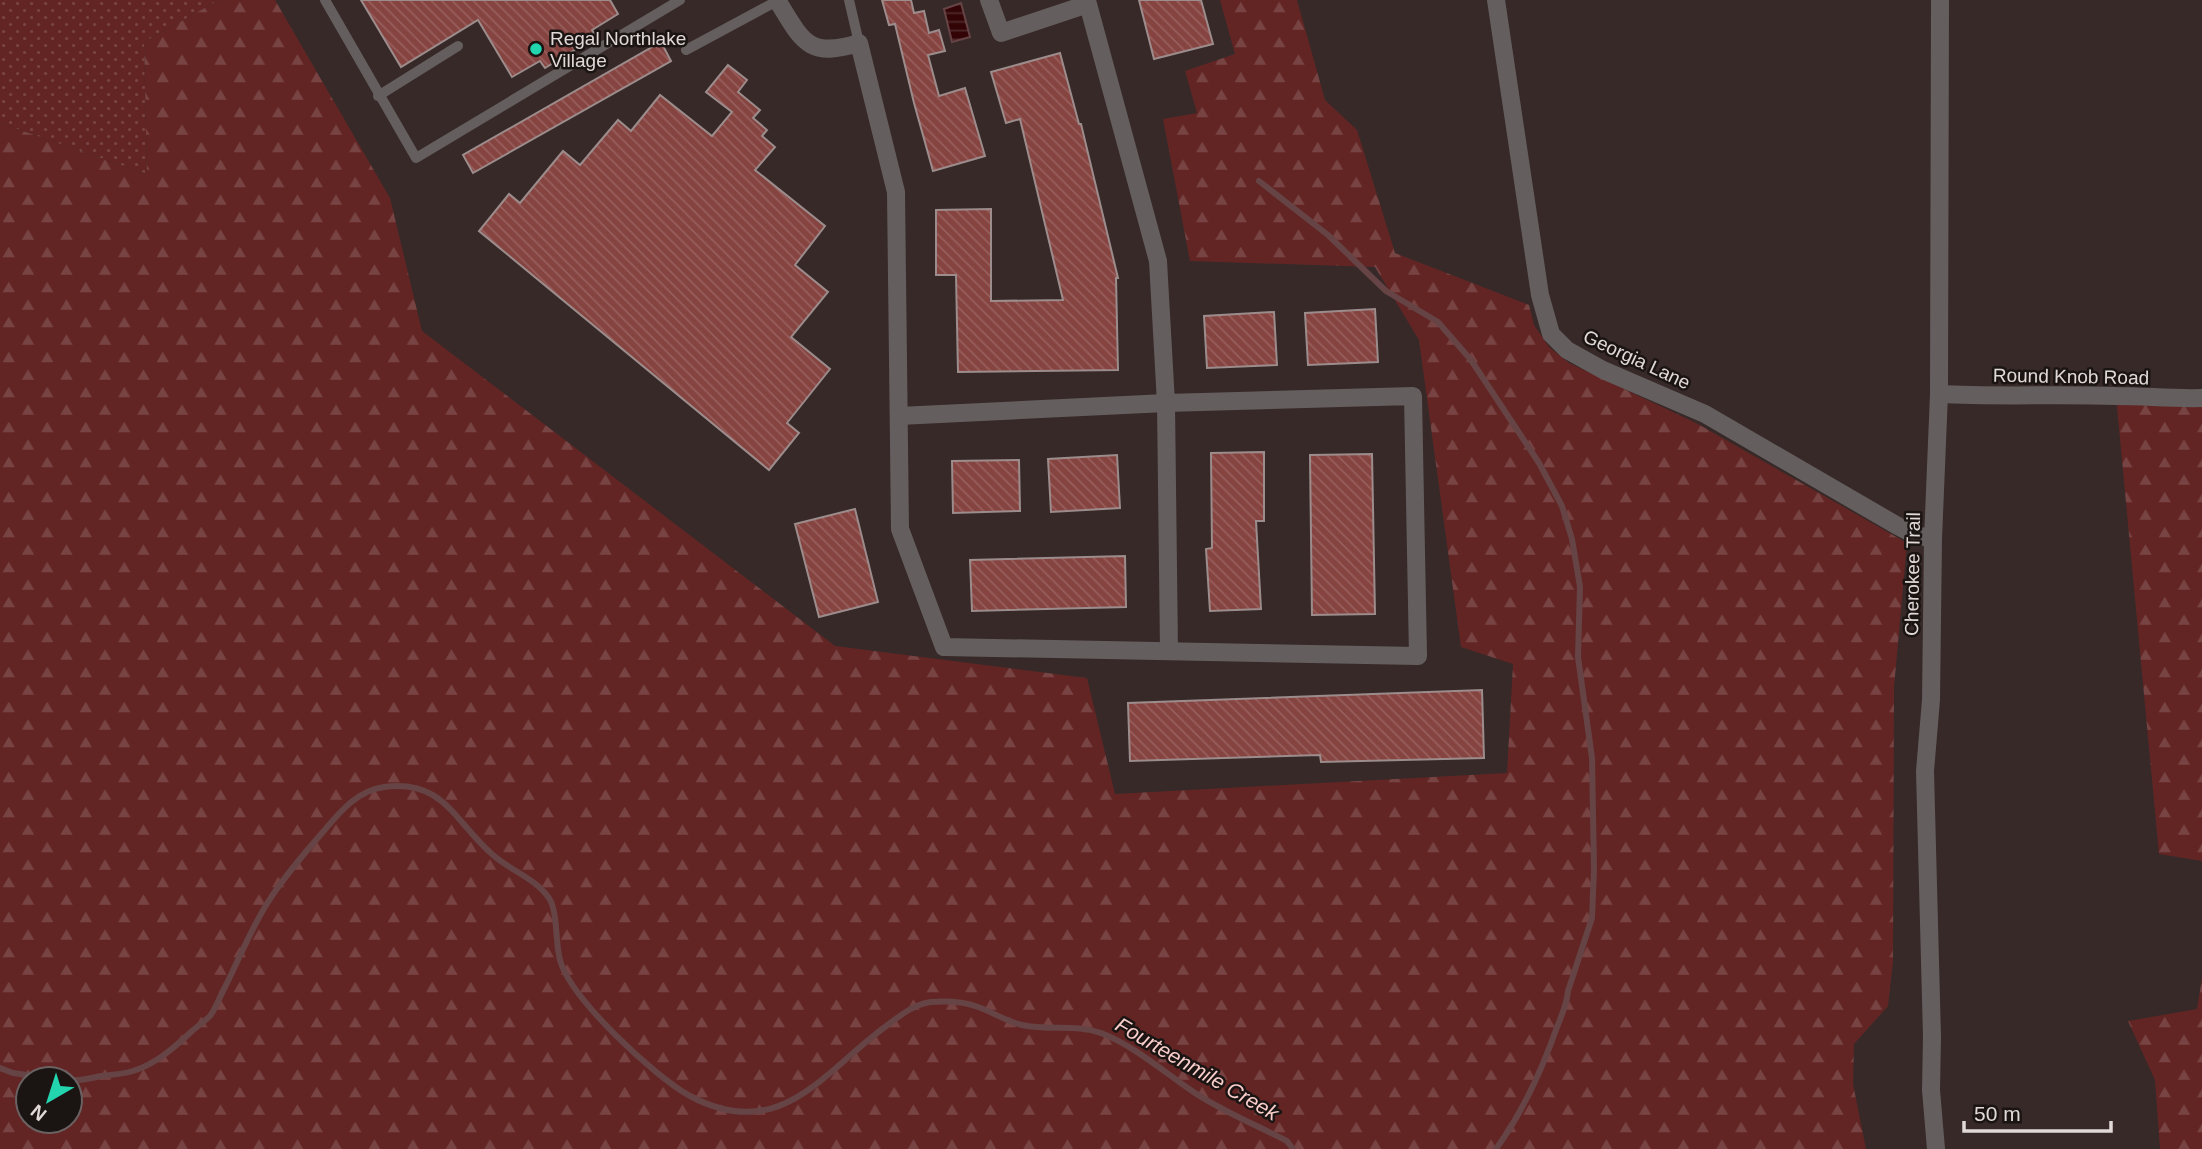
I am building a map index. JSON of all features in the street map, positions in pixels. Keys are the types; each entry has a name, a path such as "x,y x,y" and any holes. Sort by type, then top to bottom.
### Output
{"street":[{"path":"778,0 799,35 819,50 859,43 896,192 900,529 944,647 1418,656 1413,396 1166,403 899,416"},
{"path":"989,0 1001,33 1088,5 1157,261 1166,403 1169,651"},
{"name":"Georgia Lane","path":"1496,0 1540,295 1551,334 1566,350 1603,370 1705,414 1896,525 1913,534 1933,539"},
{"name":"Cherokee Trail","path":"1936,1149 1931,1090 1933,1037 1925,771 1931,700 1933,539 1939,394 1940,0"},
{"name":"Round Knob Road","path":"1939,394 1993,397 2202,398"}],"lane":[{"path":"325,0 416,158 680,0"},
{"path":"686,50 778,0"},
{"path":"849,0 859,43"},
{"path":"378,96 458,46"}],"green space":[{"path":"0,0 219,0 144,42 147,174 0,123"},
{"path":"219,0 275,0 390,198 422,331 835,646 1087,678 1115,794 1507,773 1513,664 1461,647 1419,340 1375,267 1190,261 1163,119 1197,113 1185,71 1235,54 1220,0 1297,0 1325,100 1357,130 1395,253 1529,305 1534,325 1549,347 1569,363 1696,423 1907,543 1894,687 1893,961 1888,1006 1854,1044 1853,1084 1866,1149 0,1149 0,123 147,174 144,42"},
{"path":"2116,396 2202,398 2202,861 2159,854"},
{"path":"2202,978 2202,1149 2160,1149 2155,1080 2128,1021 2197,1009"}],"shaded area":[{"path":"961,3 970,37 952,42 944,9"}],"building":[{"name":"Regal Northlake Village","path":"361,0 610,0 618,14 592,30 596,37 545,68 540,61 512,77 478,20 401,67"},
{"path":"882,0 911,0 914,13 924,11 929,33 939,30 945,51 928,55 939,96 965,88 985,156 933,171 895,24 889,25"},
{"path":"1139,0 1201,0 1213,44 1154,59"},
{"path":"661,42 671,61 473,173 463,155"},
{"path":"1060,53 1081,124 1118,278 1118,370 958,372 956,275 936,275 936,210 991,209 991,301 1063,300 1020,119 1006,123 991,72"},
{"path":"728,65 747,80 738,92 760,110 753,118 767,130 762,136 775,147 755,170 825,226 795,265 828,292 791,337 830,369 787,423 799,433 769,470 479,231 509,194 520,203 563,151 580,165 618,120 631,131 660,95 712,136 732,112 706,92"},
{"path":"1375,309 1378,362 1308,365 1305,313"},
{"path":"1274,312 1277,365 1207,368 1204,316"},
{"path":"1264,452 1264,521 1256,521 1261,609 1210,611 1206,549 1212,548 1211,453"},
{"path":"1372,454 1375,614 1312,615 1310,455"},
{"path":"1117,455 1120,508 1051,512 1048,459"},
{"path":"1019,460 1020,511 953,513 952,461"},
{"path":"855,509 878,602 819,617 795,524"},
{"path":"1125,556 1126,607 972,611 970,560"},
{"path":"1482,690 1484,758 1321,762 1320,755 1130,761 1128,703"}],"waterway":[{"path":"1259,181 1328,235 1386,291 1438,322 1471,360 1539,463 1562,506 1572,539 1580,587 1578,657 1592,758 1592,918 1567,1000 1545,1059 1523,1106 1496,1149"},
{"name":"Fourteenmile Creek","path":"84,1080 121,1074 150,1064 206,1020 262,912 280,884 308,850 357,798 374,789 405,786 421,790 447,806 493,855 543,891 554,911 560,960 580,995 636,1055 690,1096 722,1109 751,1112 776,1107 800,1096 822,1080 909,1010 931,1002 955,1002 984,1009 1022,1025 1091,1030 1114,1038 1206,1100 1287,1141 1293,1149"},
{"name":"Fourteenmile Creek","path":"0,1068 14,1073"}],"place":[{"name":"Regal Northlake Village","path":"536,49"}]}
